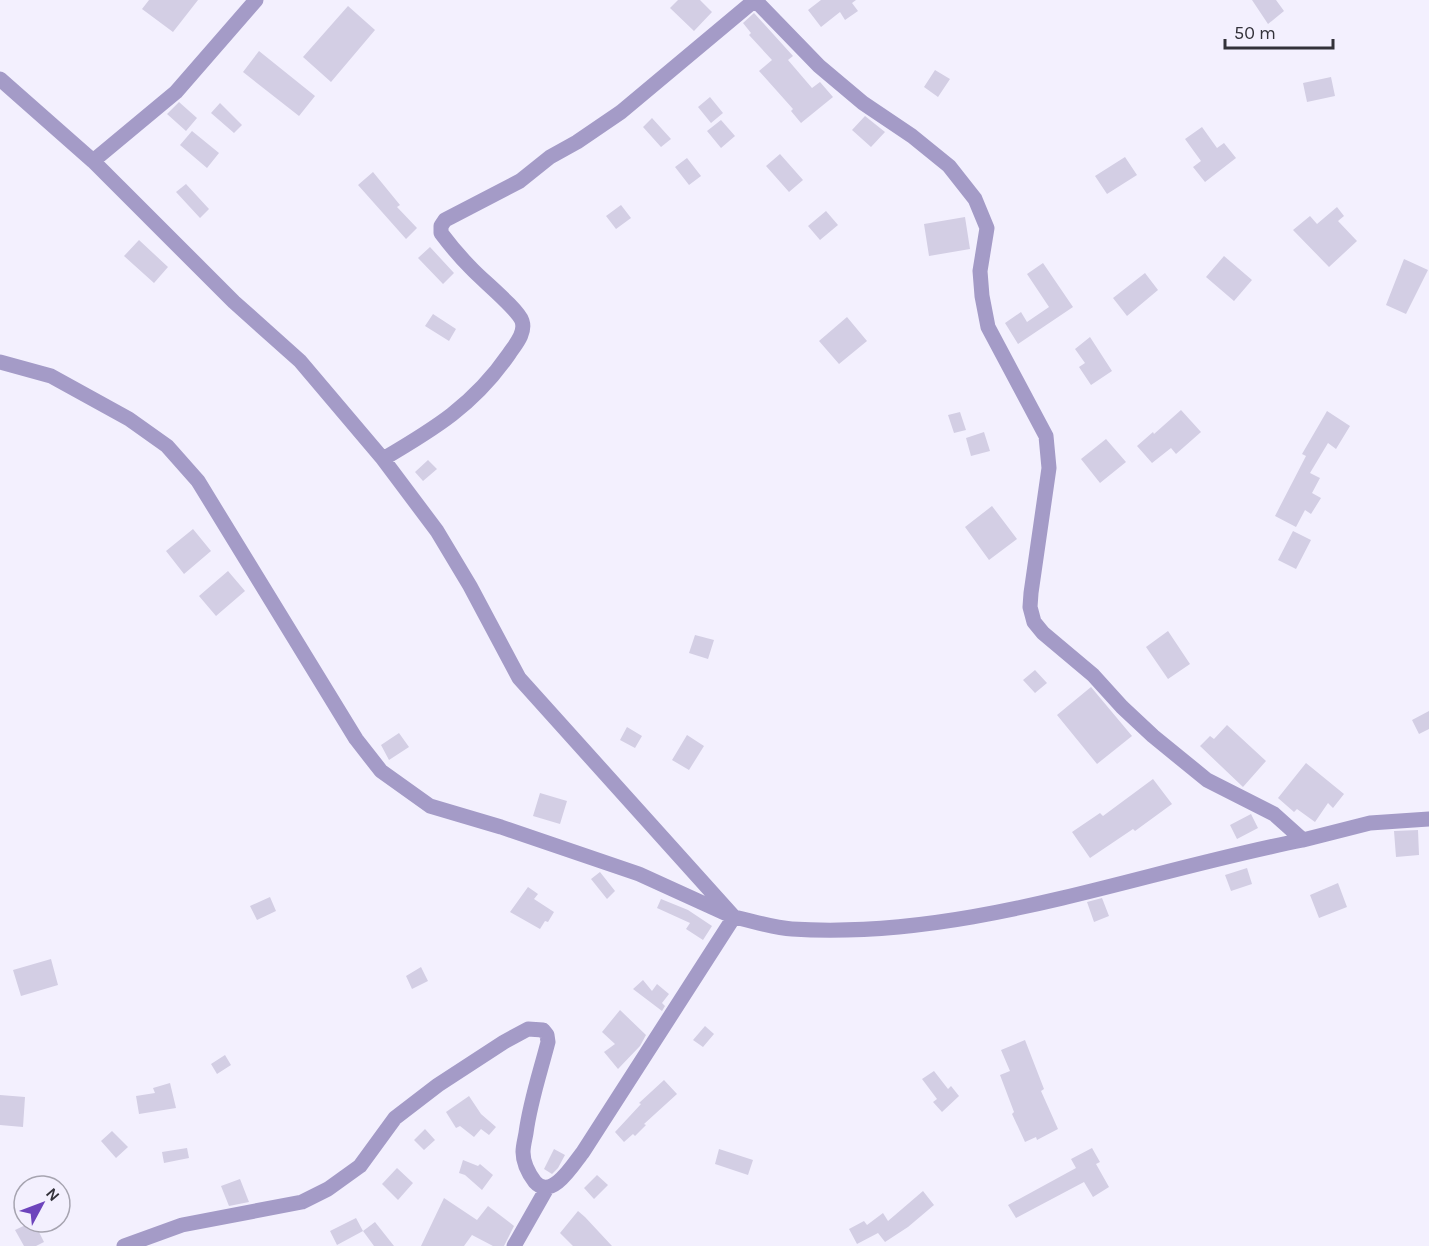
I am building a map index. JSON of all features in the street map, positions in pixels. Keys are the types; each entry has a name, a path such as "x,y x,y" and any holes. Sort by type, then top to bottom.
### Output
{"street":[{"path":"93,161 176,92 255,0"},
{"path":"382,459 437,427 472,399 498,370 519,340 523,327 514,309 471,268 441,233 441,226 445,220 520,181 550,157 578,142 621,112 755,0 819,66 862,103 912,136 949,166 975,199 987,228 980,272 988,327 1046,436 1049,468 1031,593 1030,607 1034,621 1043,633 1093,675 1153,736 1208,780 1274,814 1303,840"},
{"path":"0,79 93,161 234,302 300,361 382,459 437,531 470,586 519,678 734,917"},
{"path":"0,362 51,376 129,419 167,446 198,481 356,740 381,771 403,788 430,806 501,827 639,874 734,917 790,930 899,929 1008,910 1370,823 1429,819"},
{"path":"514,1246 547,1188 562,1179 583,1152 734,917"},
{"path":"124,1246 182,1225 302,1202 328,1190 360,1166 395,1118 438,1085 528,1029 543,1030 548,1042 529,1113 523,1152 528,1170 537,1184 547,1188"}],"building":[{"path":"149,0 198,0 173,32 142,9"},
{"path":"678,0 700,0 712,12 694,31 670,8"},
{"path":"821,0 856,0 852,3 858,11 845,20 840,12 821,27 808,10"},
{"path":"1252,0 1276,0 1284,11 1268,24"},
{"path":"348,6 375,30 331,82 303,57"},
{"path":"754,13 793,56 788,60 812,88 820,82 833,97 801,123 791,111 793,109 759,71 772,60 749,35 751,33 743,23"},
{"path":"259,51 315,96 299,116 243,72"},
{"path":"935,70 950,79 938,97 924,87"},
{"path":"1331,77 1335,96 1307,102 1303,83"},
{"path":"710,97 723,113 711,123 698,107"},
{"path":"179,102 197,118 186,131 167,114"},
{"path":"220,103 242,125 234,133 211,113"},
{"path":"865,116 885,132 871,147 852,130"},
{"path":"652,118 671,139 661,147 643,127"},
{"path":"721,120 735,136 721,148 707,131"},
{"path":"1202,127 1217,148 1224,143 1236,158 1205,182 1193,167 1201,161 1185,139"},
{"path":"192,131 219,153 207,168 180,145"},
{"path":"780,154 803,180 789,192 766,166"},
{"path":"1125,157 1137,175 1107,194 1095,176"},
{"path":"687,158 701,176 689,185 675,167"},
{"path":"373,172 400,205 397,207 417,228 406,239 358,185"},
{"path":"186,184 209,209 200,218 176,192"},
{"path":"621,205 631,218 616,229 606,216"},
{"path":"1337,207 1344,216 1338,221 1357,241 1329,267 1293,230 1310,216 1317,224"},
{"path":"826,211 838,225 820,240 808,226"},
{"path":"965,217 970,249 929,256 924,224"},
{"path":"139,240 168,267 154,283 124,256"},
{"path":"430,247 454,273 443,284 418,258"},
{"path":"1224,256 1252,280 1234,301 1206,277"},
{"path":"1404,259 1428,270 1406,314 1386,305"},
{"path":"1043,263 1073,307 1018,344 1005,323 1021,312 1027,322 1049,307 1027,274"},
{"path":"1145,273 1158,290 1127,316 1113,298"},
{"path":"433,314 456,329 449,341 425,326"},
{"path":"847,317 867,341 839,364 819,341"},
{"path":"1090,337 1112,371 1091,385 1079,367 1085,363 1075,349"},
{"path":"1181,410 1201,432 1176,454 1171,448 1152,463 1137,446"},
{"path":"1327,411 1350,426 1336,449 1328,443 1310,473 1320,478 1312,493 1321,498 1311,514 1305,510 1296,527 1275,516 1306,456 1302,454"},
{"path":"960,412 966,430 954,433 948,415"},
{"path":"984,432 990,451 971,456 966,438"},
{"path":"1106,439 1126,462 1100,483 1081,459"},
{"path":"428,460 437,469 423,481 415,472"},
{"path":"992,506 1017,539 989,560 965,527"},
{"path":"193,529 211,551 184,574 166,551"},
{"path":"1293,531 1311,540 1296,569 1278,560"},
{"path":"228,571 245,591 216,616 199,596"},
{"path":"1168,631 1190,664 1168,679 1146,647"},
{"path":"695,635 714,640 708,659 689,653"},
{"path":"1035,670 1047,683 1035,693 1023,680"},
{"path":"1091,687 1132,736 1097,764 1057,715"},
{"path":"1429,711 1429,729 1419,734 1412,720"},
{"path":"1227,725 1266,761 1243,787 1200,746 1210,736 1214,739"},
{"path":"627,727 642,736 635,748 620,740"},
{"path":"399,733 409,747 389,760 381,745"},
{"path":"687,735 704,746 689,770 672,760"},
{"path":"1306,763 1344,794 1333,808 1328,803 1315,822 1297,809 1294,812 1278,798"},
{"path":"1153,779 1172,804 1135,831 1133,829 1090,858 1072,832 1100,813 1103,816"},
{"path":"540,793 567,801 560,824 533,816"},
{"path":"1251,814 1258,828 1237,839 1230,825"},
{"path":"1418,830 1419,855 1396,857 1394,831"},
{"path":"1247,868 1252,884 1231,891 1225,875"},
{"path":"600,872 615,891 607,899 591,879"},
{"path":"1338,883 1347,907 1319,918 1310,895"},
{"path":"528,887 538,894 534,899 554,912 540,929 510,912"},
{"path":"270,897 276,911 257,920 250,906"},
{"path":"1102,898 1109,916 1094,922 1087,902"},
{"path":"661,899 688,910 712,926 703,940 686,929 690,923 657,908"},
{"path":"51,959 58,985 21,996 13,970"},
{"path":"421,967 428,981 412,989 406,976"},
{"path":"643,980 652,991 657,984 669,994 662,1003 665,1006 662,1011 633,989"},
{"path":"620,1010 646,1035 640,1046 618,1069 604,1052 615,1044 602,1032"},
{"path":"705,1026 714,1034 703,1047 693,1040"},
{"path":"1025,1040 1044,1089 1041,1091 1058,1129 1037,1140 1036,1137 1025,1142 1012,1114 1014,1112 1000,1075 1010,1071 1001,1050"},
{"path":"225,1055 231,1065 217,1074 211,1064"},
{"path":"934,1071 948,1089 951,1086 959,1096 942,1112 933,1102 937,1099 922,1079"},
{"path":"664,1080 677,1094 644,1124 646,1125 635,1136 633,1134 624,1142 615,1132 641,1104 639,1103"},
{"path":"170,1083 176,1108 139,1114 136,1096 155,1093 153,1088"},
{"path":"0,1095 25,1097 23,1127 0,1125"},
{"path":"469,1096 481,1114 496,1127 489,1135 481,1129 474,1137 460,1126 456,1128 446,1112"},
{"path":"425,1129 435,1140 424,1150 414,1140"},
{"path":"112,1131 128,1147 116,1158 101,1141"},
{"path":"187,1148 189,1158 164,1163 162,1152"},
{"path":"1092,1148 1100,1162 1096,1164 1109,1187 1093,1197 1084,1182 1016,1218 1008,1205 1076,1168 1071,1159"},
{"path":"554,1149 565,1155 552,1174 544,1169"},
{"path":"719,1149 753,1160 748,1175 715,1164"},
{"path":"463,1160 478,1166 480,1164 493,1175 482,1190 465,1175 459,1173"},
{"path":"397,1168 413,1183 398,1200 382,1184"},
{"path":"597,1175 608,1185 594,1199 584,1188"},
{"path":"240,1179 249,1202 229,1206 221,1186"},
{"path":"923,1191 934,1205 908,1227 885,1242 878,1233 857,1244 849,1229 864,1221 867,1225 883,1213 888,1221"},
{"path":"444,1198 477,1220 488,1206 514,1226 504,1246 493,1246 472,1235 464,1246 421,1246"},
{"path":"578,1211 612,1246 573,1246 560,1233"},
{"path":"356,1218 363,1231 337,1245 330,1231"},
{"path":"375,1222 394,1246 374,1246 363,1231"},
{"path":"17,1234 40,1234 44,1242 36,1246 24,1246"}]}
